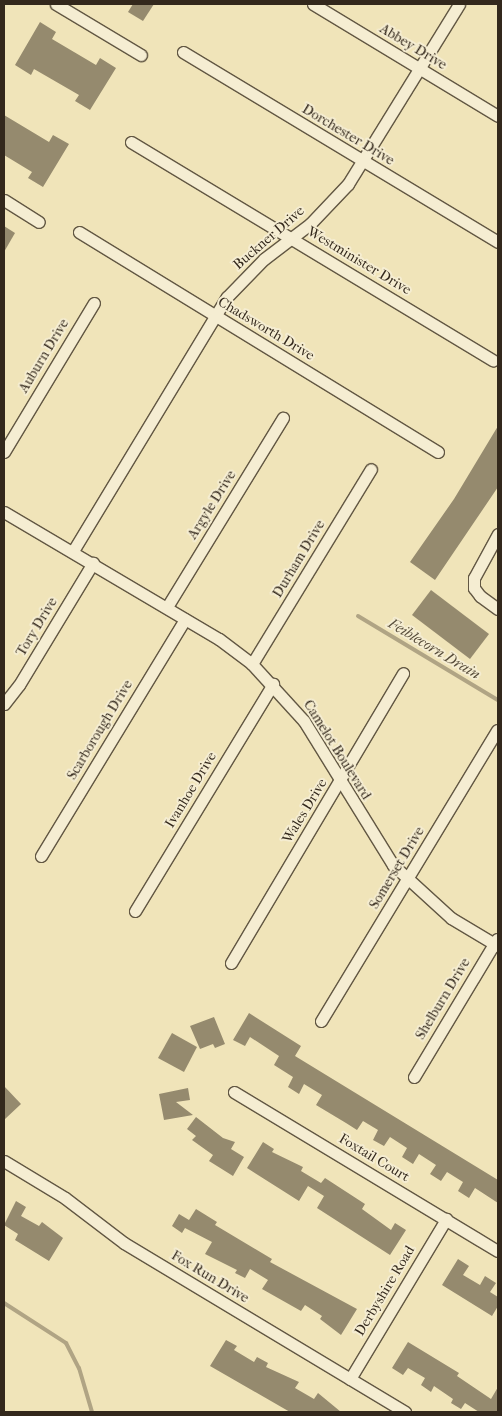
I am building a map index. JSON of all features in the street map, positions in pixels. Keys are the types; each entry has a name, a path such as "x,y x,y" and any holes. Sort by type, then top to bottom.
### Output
{"street":[{"path":"56,4 141,54"},
{"name":"Abbey Drive","path":"313,4 498,116"},
{"name":"Buckner Drive","path":"73,551 215,316 244,278 331,203 363,162 459,4"},
{"name":"Dorchester Drive","path":"183,52 498,242"},
{"name":"Westminister Drive","path":"131,142 493,360"},
{"path":"4,200 39,222"},
{"name":"Chadsworth Drive","path":"79,232 438,452"},
{"name":"Auburn Drive","path":"4,452 94,303"},
{"name":"Argyle Drive","path":"167,607 283,418"},
{"name":"Durham Drive","path":"252,664 371,469"},
{"name":"Camelot Boulevard","path":"4,512 185,618 252,664 273,684 304,721 378,845 408,880 451,918 497,942"},
{"path":"498,534 479,565 474,578 474,588 480,596 498,609"},
{"name":"Tory Drive","path":"4,704 19,685 93,563"},
{"name":"Scarborough Drive","path":"41,856 185,618"},
{"name":"Wales Drive","path":"231,963 404,673"},
{"name":"Ivanhoe Drive","path":"135,911 273,684"},
{"name":"Somerset Drive","path":"321,1021 497,730"},
{"name":"Shelburn Drive","path":"414,1077 497,942"},
{"name":"Foxtail Court","path":"234,1092 498,1251"},
{"name":"Fox Run Drive","path":"4,1161 65,1198 124,1243 405,1412"},
{"name":"Derbyshire Road","path":"350,1379 446,1219"}],"building":[{"path":"133,4 154,4 143,21 128,12"},
{"path":"40,22 56,32 52,39 96,65 100,58 116,68 90,110 75,101 79,95 34,69 31,75 15,65"},
{"path":"4,115 49,142 53,135 69,144 43,187 28,178 32,172 4,155"},
{"path":"4,226 15,233 4,252"},
{"path":"498,426 498,487 435,580 410,562 454,499"},
{"path":"431,590 489,634 470,659 412,615"},
{"path":"249,1013 301,1046 295,1056 498,1180 498,1203 475,1188 469,1198 458,1191 463,1182 447,1172 441,1181 430,1174 436,1165 419,1154 413,1164 402,1157 407,1148 390,1137 384,1146 373,1140 378,1130 363,1121 357,1130 316,1105 322,1095 304,1084 299,1094 288,1087 293,1077 274,1065 279,1056 250,1037 245,1046 233,1040"},
{"path":"214,1017 225,1044 215,1048 213,1044 200,1049 190,1026"},
{"path":"172,1033 197,1047 184,1072 158,1058"},
{"path":"4,1086 21,1104 4,1120"},
{"path":"188,1088 190,1100 176,1102 193,1115 164,1120 159,1094"},
{"path":"196,1117 223,1138 235,1142 231,1149 244,1157 233,1176 209,1161 213,1155 192,1140 196,1136 187,1129"},
{"path":"263,1142 274,1149 272,1152 303,1167 301,1171 321,1183 325,1178 365,1204 362,1209 391,1230 395,1223 406,1230 390,1255 317,1208 324,1196 308,1186 299,1201 247,1168"},
{"path":"16,1201 26,1207 21,1216 39,1226 42,1222 63,1238 49,1261 15,1240 18,1234 4,1225"},
{"path":"196,1209 217,1222 215,1225 272,1259 270,1262 357,1309 341,1335 320,1319 322,1316 305,1305 301,1311 262,1289 268,1280 250,1269 245,1278 235,1273 237,1270 205,1254 212,1242 185,1228 182,1233 172,1226 179,1214 189,1220"},
{"path":"458,1259 469,1266 463,1275 480,1285 485,1276 496,1283 490,1292 498,1297 498,1306 492,1316 442,1285"},
{"path":"226,1340 237,1346 234,1350 254,1362 257,1357 268,1363 266,1367 299,1382 295,1388 314,1399 318,1393 341,1412 290,1412 210,1366"},
{"path":"408,1342 459,1373 457,1376 491,1399 498,1387 498,1412 479,1412 465,1403 461,1409 451,1403 453,1399 434,1386 431,1392 421,1385 425,1378 408,1368 403,1375 392,1368"}],"waterway":[{"name":"Feiblecorn Drain","path":"358,616 498,700"},
{"path":"4,1303 66,1343 79,1368 92,1412"}]}
